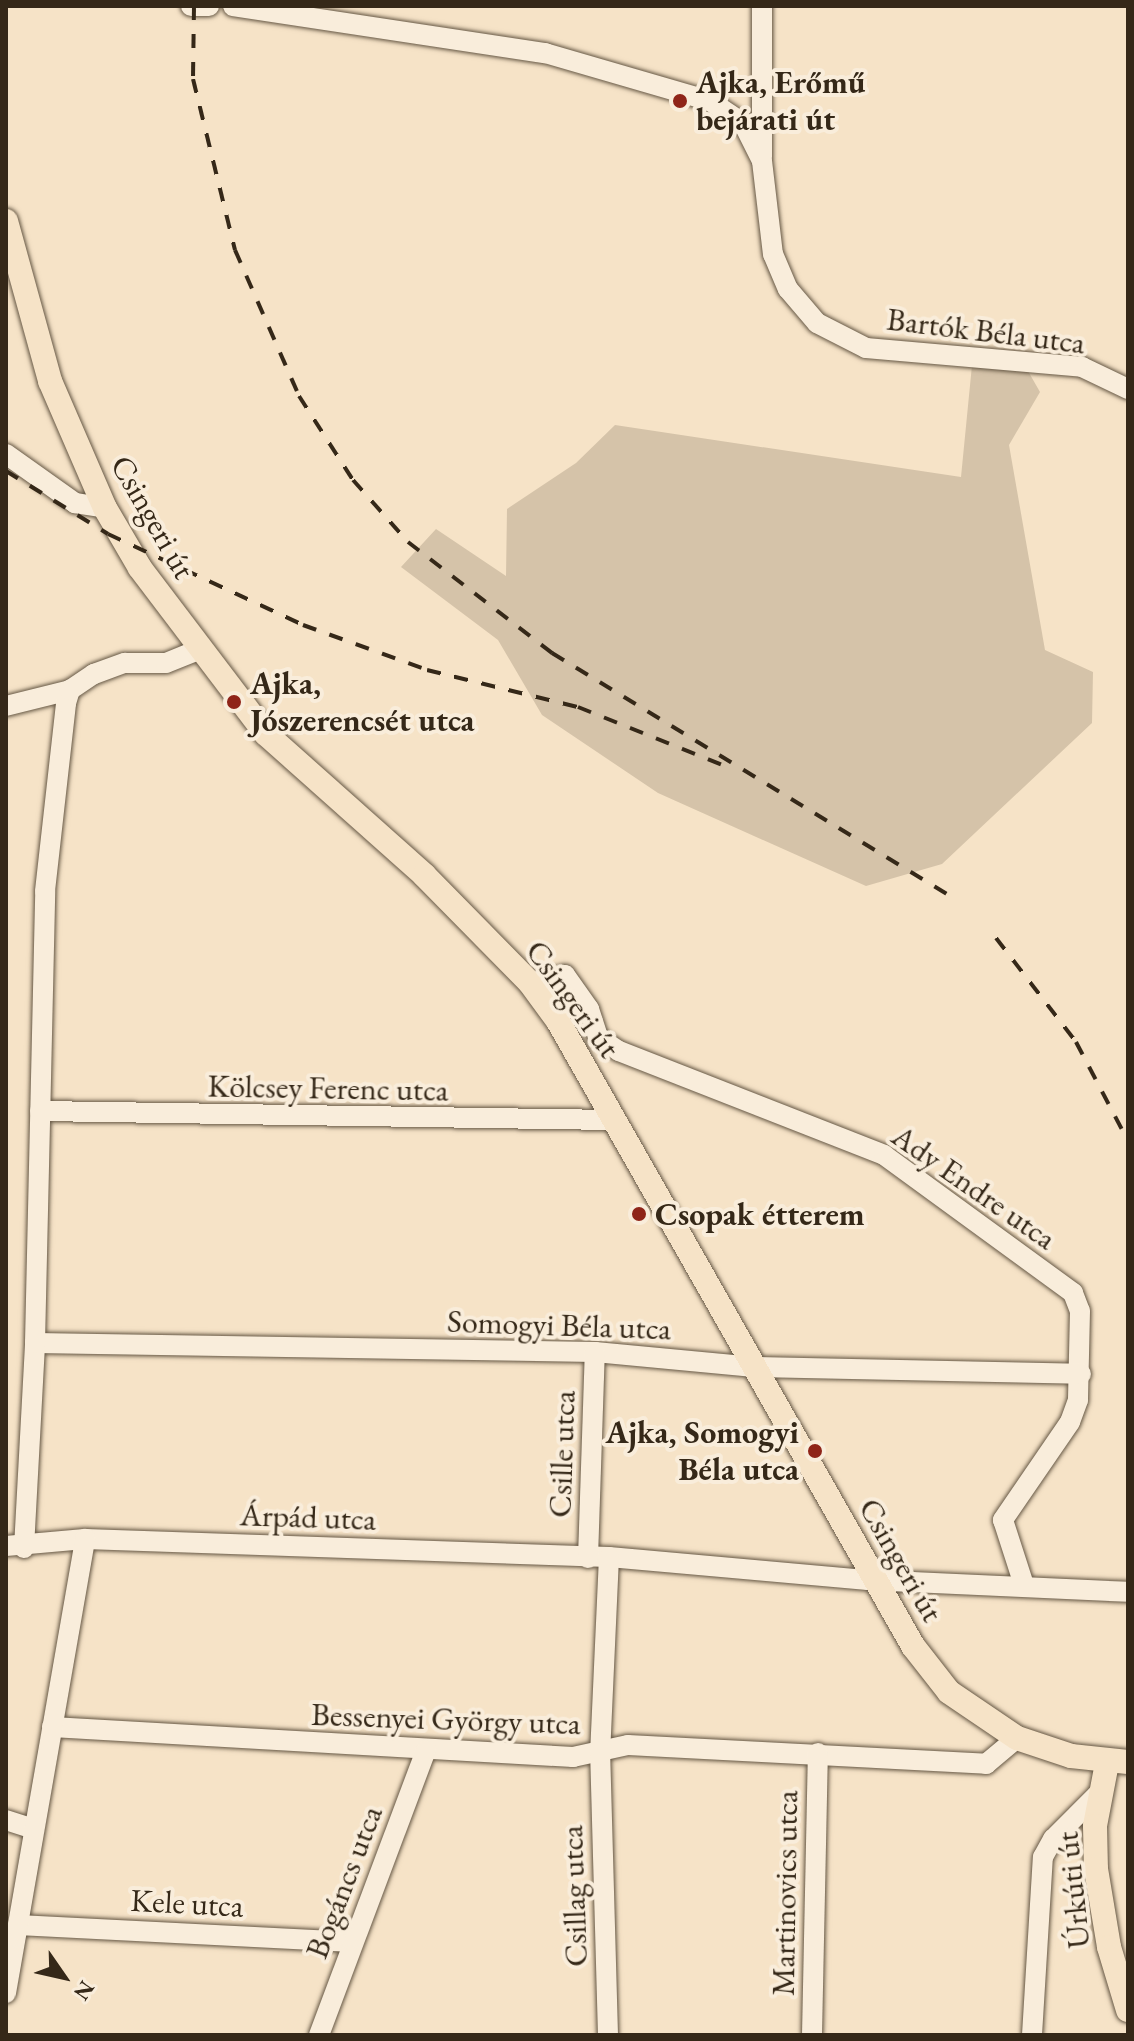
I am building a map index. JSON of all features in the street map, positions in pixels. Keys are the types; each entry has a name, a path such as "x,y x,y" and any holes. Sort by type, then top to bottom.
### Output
{"main road":[{"name":"Csingeri út","path":"6,221 50,381 105,508 198,650 266,734 424,875 530,983 558,1021 913,1646 949,1692 1017,1738 1118,1763"},
{"name":"Úrkúti út","path":"1118,1763 1101,1791 1096,1869 1127,2006"}],"street":[{"path":"191,6 209,6"},
{"name":"Bartók Béla utca","path":"233,6 545,53 670,86 710,101 743,123 762,161 773,254 788,289 817,323 866,348 1082,367 1128,389"},
{"path":"762,6 762,161"},
{"path":"6,454 75,503 105,508"},
{"path":"6,706 70,690 125,663 166,663 198,650"},
{"path":"15,1547 35,1343 45,891 70,690"},
{"name":"Ady Endre utca","path":"530,983 565,975 589,1009 598,1037 619,1051 884,1155 1073,1293 1080,1311 1081,1374 1070,1422 1003,1520 1024,1585"},
{"name":"Kölcsey Ferenc utca","path":"40,1111 615,1120"},
{"name":"Somogyi Béla utca","path":"35,1343 595,1352 754,1367 1081,1374"},
{"name":"Csille utca","path":"595,1352 599,1557"},
{"path":"6,1993 85,1539"},
{"name":"Árpád utca","path":"15,1547 85,1539 599,1557 875,1580 1128,1592"},
{"path":"599,1557 600,1755"},
{"name":"Bessenyei György utca","path":"52,1727 426,1750 600,1755 628,1745 986,1764 1017,1738"},
{"name":"Bogáncs utca","path":"319,2035 426,1750"},
{"name":"Martinovics utca","path":"812,2035 818,1753"},
{"name":"Csillag utca","path":"600,1755 608,2035"},
{"path":"1032,2035 1043,1857 1053,1839 1101,1791"},
{"path":"6,1820 34,1829"},
{"name":"Kele utca","path":"18,1925 353,1942"}],"shaded area":[{"path":"972,365 1028,371 1040,392 1009,445 1045,650 1093,672 1092,723 942,864 866,886 658,793 542,715 498,640 401,567 436,529 506,576 507,509 576,463 615,425 961,477"}],"railway":[{"path":"194,6 193,79 235,250 299,396 353,480 408,542 552,653 950,896"},
{"path":"6,471 108,534 303,625 427,670 578,707 725,766"},
{"path":"996,938 1076,1042 1128,1141"}],"place":[{"name":"Ajka, Erőmű bejárati út","path":"680,101"},
{"name":"Ajka, Jószerencsét utca","path":"234,702"},
{"name":"Csopak étterem","path":"639,1214"},
{"name":"Ajka, Somogyi Béla utca","path":"815,1451"}]}
